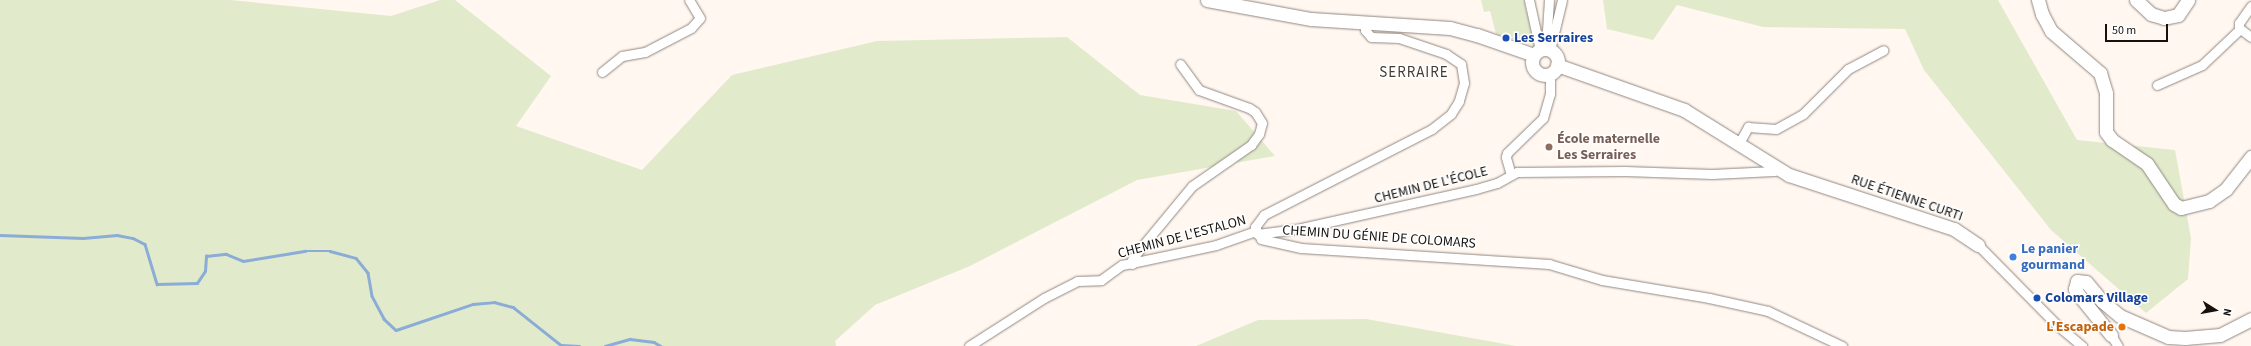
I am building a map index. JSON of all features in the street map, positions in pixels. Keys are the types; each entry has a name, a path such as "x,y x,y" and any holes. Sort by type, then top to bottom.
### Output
{"main road":[{"path":"1209,0 1295,17 1456,30 1542,51 1556,55 1553,70 1541,74 1535,71 1532,65 1542,51"},
{"path":"2038,0 2042,14 2051,31 2100,73 2106,93 2106,132 2112,140 2147,164 2174,204 2181,208 2209,201 2226,189 2251,157"},
{"path":"2136,0 2151,14 2164,18 2178,15 2188,0"},
{"name":"RUE ÉTIENNE CURTI","path":"1553,70 1684,110 1738,145 1778,169 1799,179 1954,230 1978,245"},
{"path":"2114,341 2078,294 2076,289 2077,281 2086,282 2102,301 2120,316 2168,337 2185,338 2220,335 2251,319"}],"street":[{"path":"602,72 622,56 642,53 692,28 700,18 689,0"},
{"path":"1529,0 1542,51"},
{"path":"1542,51 1549,0"},
{"path":"1542,51 1562,0"},
{"path":"2251,6 2239,23 2240,29 2251,37"},
{"name":"CHEMIN DU GÉNIE DE COLOMARS","path":"1366,22 1366,30 1371,37 1399,38 1446,54 1461,64 1464,83 1459,101 1451,114 1432,128 1264,215 1257,223 1256,233 1266,241 1301,248 1549,264 1596,278 1709,298 1768,311 1842,346"},
{"path":"2157,85 2202,65 2240,29"},
{"path":"1738,145 1752,126 1776,129 1803,114 1848,69 1882,50"},
{"path":"1132,264 1132,260 1139,250 1192,186 1251,145 1259,134 1262,123 1256,112 1249,108 1199,90 1180,64"},
{"path":"1511,175 1506,158 1507,153 1543,118 1550,94 1553,70"},
{"name":"CHEMIN DE L'ÉCOLE","path":"1256,233 1297,229 1404,206 1489,186 1511,175 1537,170 1754,173 1778,169"},
{"name":"CHEMIN DE L'ESTALON","path":"969,346 1044,298 1077,281 1101,280 1122,265 1216,245 1256,233"},
{"name":"RUE ÉTIENNE CURTI","path":"1978,245 2056,325 2082,346"}],"green space":[{"path":"0,0 230,0 391,16 440,0 455,0 551,76 516,126 642,170 732,75 877,41 1067,37 1140,95 1236,111 1275,156 1137,180 970,266 875,305 835,341 836,346 0,346"},
{"path":"1481,0 1524,0 1534,45 1496,34 1490,11 1484,12"},
{"path":"1603,0 1998,0 2077,140 2175,150 2191,238 2188,279 2146,313 2051,230 1924,70 1905,29 1763,27 1677,5 1653,40 1607,29"},
{"path":"1366,319 1516,346 1196,346 1258,320"}],"waterway":[{"path":"0,235 83,238 117,235 133,238 145,244 157,284 197,283 205,271 206,256 226,254 243,261 305,251 330,251 356,258 368,273 372,296 384,319 396,330 473,304 494,302 513,307 561,345 579,346"},
{"path":"605,346 630,339 654,342 661,346"}],"place":[{"name":"Les Serraires","path":"1506,38"},
{"name":"École maternelle Les Serraires","path":"1549,147"},
{"name":"Le panier gourmand","path":"2013,257"},
{"name":"Colomars Village","path":"2037,298"},
{"name":"L'Escapade","path":"2122,327"}],"district":[{"name":"SERRAIRE","path":"1414,73"}]}
